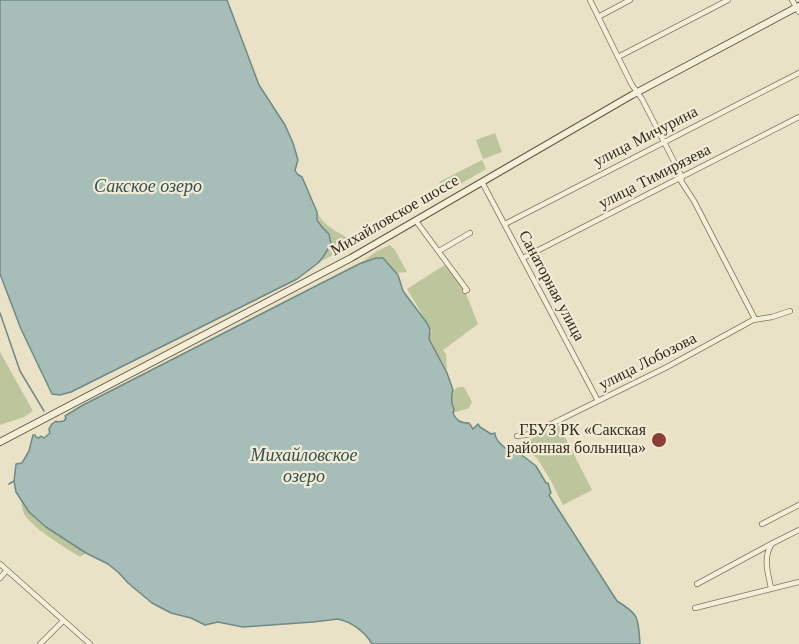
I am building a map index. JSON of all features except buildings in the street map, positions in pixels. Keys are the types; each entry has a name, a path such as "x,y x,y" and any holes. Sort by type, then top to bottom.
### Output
{"main road":[{"name":"Михайловское шоссе","path":"0,442 351,258 637,92 798,8"}],"street":[{"path":"590,0 682,177 681,181 696,204 756,319"},
{"path":"598,17 630,0"},
{"path":"618,57 728,0"},
{"path":"792,0 798,8"},
{"name":"улица Мичурина","path":"505,224 799,73"},
{"name":"улица Тимирязева","path":"523,258 799,117"},
{"name":"Санаторная улица","path":"482,182 598,401"},
{"path":"416,221 467,290 465,291"},
{"path":"439,251 470,234"},
{"name":"улица Лобозова","path":"517,436 531,434 756,319 790,311"},
{"path":"762,524 799,505"},
{"path":"697,584 799,530"},
{"path":"771,588 766,561 768,550 773,543"},
{"path":"0,564 90,644"},
{"path":"0,578 7,570"},
{"path":"695,608 799,582"},
{"path":"40,644 63,621"}],"green space":[{"path":"495,133 502,152 483,159 476,140"},
{"path":"482,160 486,169 445,193 439,182"},
{"path":"317,212 324,222 355,243 318,263 323,257 329,234 318,219"},
{"path":"390,245 407,272 396,273 383,258 359,264 377,251"},
{"path":"446,264 465,291 478,324 443,350 446,354 447,373 429,339 432,331 407,289"},
{"path":"0,352 33,411 24,417 0,425"},
{"path":"464,387 472,402 469,408 453,413 451,392"},
{"path":"559,425 592,490 563,505 537,458 519,445"},
{"path":"21,500 43,524 86,553 80,557 38,529 25,516"}],"water":[{"name":"Сакское озеро","path":"0,0 227,0 259,85 285,125 293,143 298,160 295,170 302,177 317,212 317,220 329,234 331,244 323,257 297,279 71,392 60,395 52,394 21,329 0,274"},
{"name":"Михайловское озеро","path":"383,258 398,275 403,291 430,329 429,339 447,373 453,390 453,413 456,418 461,422 469,423 473,429 478,424 491,434 495,433 498,441 510,452 514,449 536,466 548,483 551,493 549,495 617,601 634,614 639,628 640,644 372,644 358,628 338,619 243,627 218,622 205,625 191,618 171,613 152,603 108,564 86,553 46,527 29,512 16,492 14,481 16,464 22,463 29,451 33,435 44,438 50,433 49,429 52,424 56,421 64,421 65,416 83,405 359,264"}],"waterway":[{"path":"0,313 20,371 44,411"},
{"path":"9,484 14,481"}],"place":[{"name":"ГБУЗ РК «Сакская районная больница»","path":"659,440"}]}
